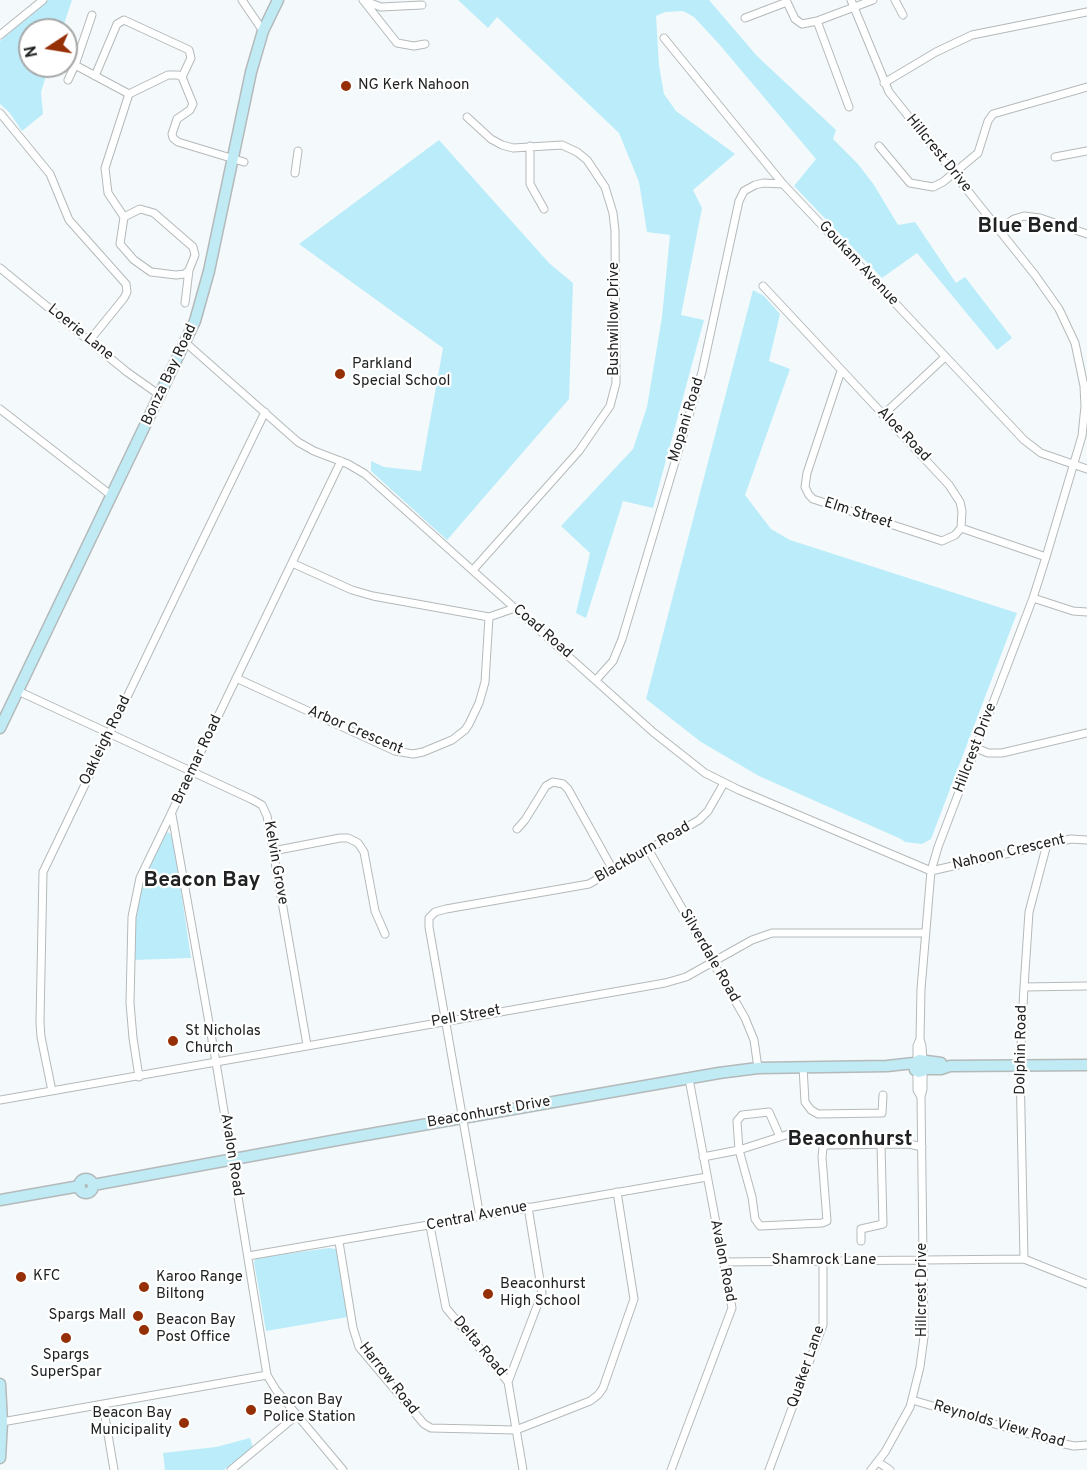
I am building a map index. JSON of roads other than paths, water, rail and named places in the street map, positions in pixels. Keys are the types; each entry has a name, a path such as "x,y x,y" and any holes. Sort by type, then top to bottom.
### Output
{"street":[{"path":"0,34 43,0"},
{"path":"242,0 263,31"},
{"name":"Bonza Bay Road","path":"0,728 186,343 203,296 251,72 263,31 278,0"},
{"path":"363,0 381,7 422,5"},
{"path":"363,0 397,43 414,46 425,44"},
{"path":"745,18 786,1 798,22 802,24 816,21 852,4 873,0"},
{"path":"895,0 903,15"},
{"name":"Hillcrest Drive","path":"852,4 884,83 894,99 1049,293 1069,327 1081,363 1086,406 1082,436 1074,465 1033,598 938,847 931,871 925,933 920,1039 917,1046 923,1089 921,1097 924,1337 912,1400 899,1429 871,1470"},
{"path":"884,83 936,51 972,36 1087,12"},
{"path":"78,56 92,15"},
{"path":"95,76 115,27 118,22 124,20 189,50 191,58 182,77"},
{"path":"816,21 849,107"},
{"name":"Goukam Avenue","path":"664,38 783,184 1031,447 1074,465"},
{"path":"78,67 129,94"},
{"path":"189,270 179,275 146,269 134,260 120,244 124,217 108,193 105,168 129,94 168,75 175,74 182,77 193,104 190,110 177,118 173,138 178,142 244,162"},
{"path":"879,146 905,179 914,185 933,187 978,153 988,121 993,114 1087,87"},
{"path":"0,113 50,174 69,220 126,284 127,292 124,298 90,340"},
{"name":"Bushwillow Drive","path":"468,117 502,146 513,148 562,144 577,152 596,172 610,196 615,231 616,383 610,406 579,451 473,570"},
{"path":"530,146 530,184 544,209"},
{"path":"295,173 298,151"},
{"path":"1055,158 1087,151"},
{"path":"771,169 763,183 783,184"},
{"name":"Mopani Road","path":"596,680 613,661 622,639 702,372 739,201 748,188 763,183"},
{"path":"124,217 135,210 143,209 154,213 193,247 195,255 189,270 185,303"},
{"path":"999,230 1014,219 1024,216 1040,218 1087,234"},
{"name":"Loerie Lane","path":"0,268 161,396"},
{"name":"Aloe Road","path":"763,286 957,495 962,511 961,528"},
{"name":"Coad Road","path":"186,343 306,447 341,461 365,474 675,751 705,773 931,871"},
{"path":"883,414 945,357"},
{"name":"Elm Street","path":"841,371 807,473 805,487 809,495 813,499 942,541 955,535 961,528"},
{"path":"0,409 112,496"},
{"name":"Oakleigh Road","path":"52,1091 40,1022 42,879 48,859 266,412"},
{"name":"Braemar Road","path":"140,1077 130,1013 133,907 140,878 341,461"},
{"path":"1074,465 1087,469"},
{"path":"961,528 1046,557"},
{"path":"291,563 362,594 489,617 515,608"},
{"path":"1033,598 1073,611 1087,612"},
{"name":"Arbor Crescent","path":"236,678 395,752 413,754 423,752 452,740 470,724 485,682 489,617"},
{"name":"Kelvin Grove","path":"18,691 262,805 267,816 307,1046"},
{"path":"976,748 988,753 1002,753 1087,734"},
{"path":"517,829 546,786 553,782 562,784 568,789 613,870"},
{"name":"Blackburn Road","path":"445,1021 429,927 429,918 435,912 581,886 613,870 703,817 724,783"},
{"name":"Avalon Road","path":"172,815 216,1062 267,1375 343,1470"},
{"path":"273,851 340,838 348,838 358,843 364,852 378,919 385,934"},
{"name":"Nahoon Crescent","path":"931,871 1071,839 1087,840"},
{"name":"Dolphin Road","path":"1024,1259 1020,1065 1024,987 1029,912 1047,844"},
{"name":"Silverdale Road","path":"648,849 751,1030 758,1068"},
{"name":"Pell Street","path":"0,1101 665,983 686,977 759,936 772,933 925,933"},
{"path":"1024,987 1087,986"},
{"path":"445,1021 480,1217"},
{"path":"1020,1065 1087,1065"},
{"name":"Beaconhurst Drive","path":"0,1200 80,1186 81,1182 87,1179 93,1185 232,1158 758,1068 887,1066 896,1069 919,1066 941,1069 950,1066 1020,1065"},
{"path":"803,1067 805,1101 811,1110 819,1114 882,1113 883,1095"},
{"name":"Avalon Road","path":"671,1470 732,1311 689,1079"},
{"path":"780,1137 769,1112 742,1115 737,1121 739,1150 752,1197 756,1222 763,1227 827,1221 822,1157 824,1147 833,1144 909,1144 922,1147"},
{"path":"703,1156 739,1150 789,1134"},
{"path":"861,1241 861,1229 883,1224 881,1145"},
{"name":"Central Avenue","path":"248,1256 706,1177"},
{"path":"516,1430 590,1401 603,1388 634,1299 617,1192"},
{"path":"508,1382 542,1293 528,1207"},
{"name":"Delta Road","path":"430,1226 446,1308 508,1382 523,1470"},
{"name":"Harrow Road","path":"339,1242 353,1328 359,1347 424,1424 431,1428 516,1430"},
{"path":"924,1261 1024,1259 1087,1284"},
{"name":"Quaker Lane","path":"769,1470 823,1325 823,1260"},
{"name":"Shamrock Lane","path":"724,1262 924,1261"},
{"path":"1,1417 103,1405 267,1375"},
{"path":"0,1384 0,1458"},
{"name":"Reynolds View Road","path":"912,1400 1074,1446 1087,1445"},
{"path":"103,1405 114,1470"},
{"path":"231,1470 297,1415"},
{"path":"878,1462 890,1470"}],"place":[{"name":"NG Kerk Nahoon","path":"346,86"},
{"name":"Parkland Special School","path":"340,374"},
{"name":"St Nicholas Church","path":"173,1041"},
{"name":"KFC","path":"21,1277"},
{"name":"Karoo Range Biltong","path":"144,1287"},
{"name":"Beaconhurst High School","path":"488,1294"},
{"name":"Spargs Mall","path":"138,1316"},
{"name":"Beacon Bay Post Office","path":"144,1330"},
{"name":"Spargs SuperSpar","path":"66,1338"},
{"name":"Beacon Bay Police Station","path":"251,1410"},
{"name":"Beacon Bay Municipality","path":"184,1423"}],"district":[{"name":"Blue Bend","path":"1028,228"},
{"name":"Beacon Bay","path":"202,882"},
{"name":"Beaconhurst","path":"850,1141"}]}
